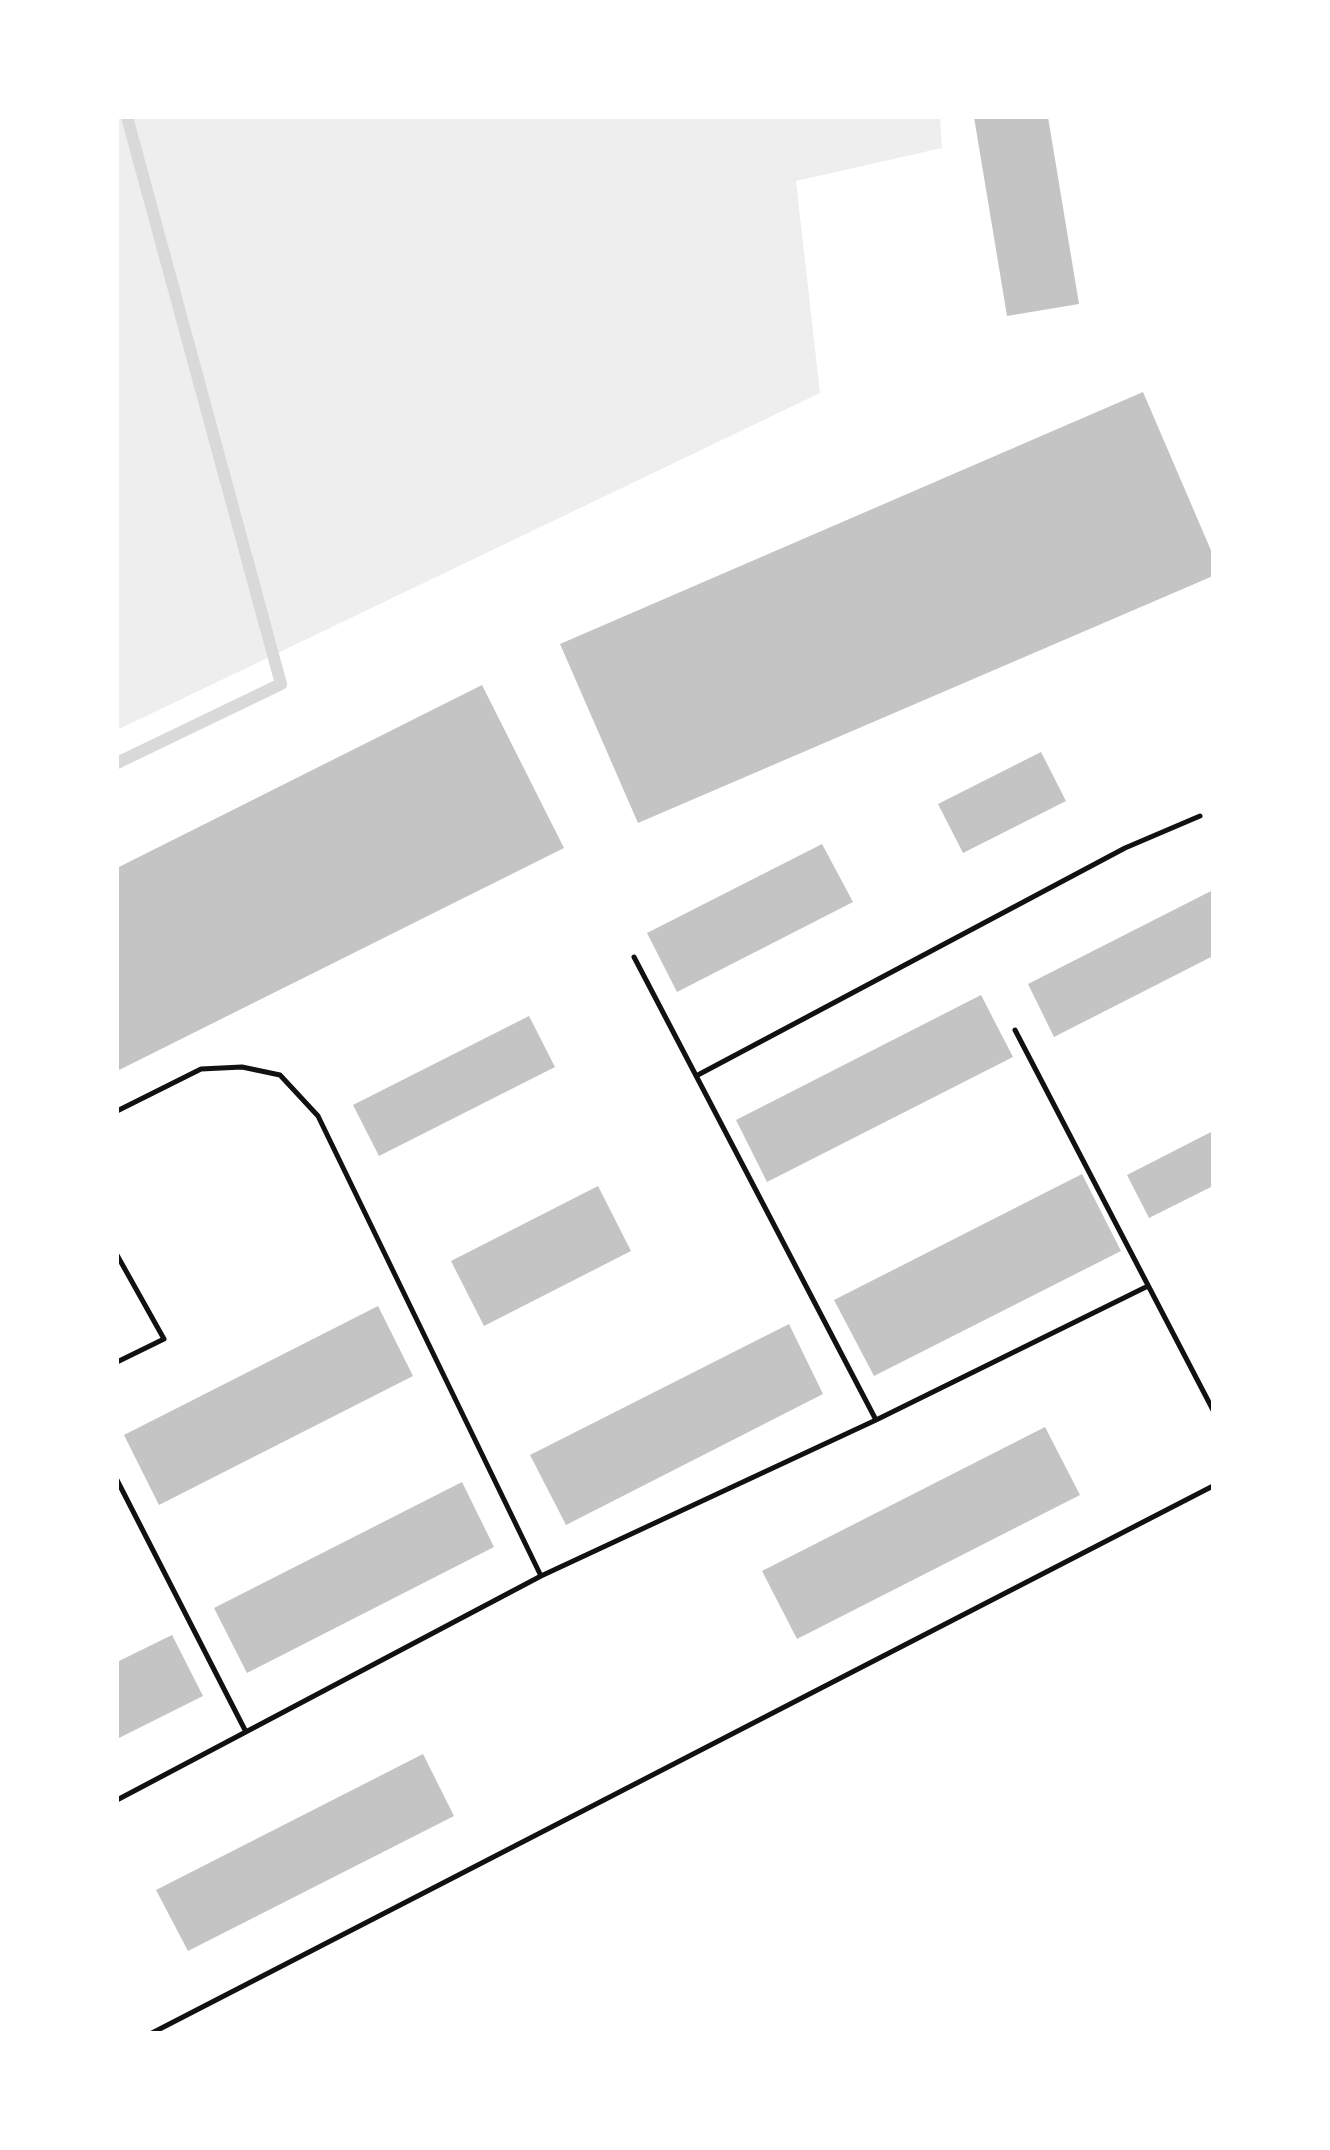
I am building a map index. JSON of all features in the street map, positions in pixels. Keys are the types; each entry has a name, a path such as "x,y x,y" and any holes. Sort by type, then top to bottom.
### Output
{"lane":[{"path":"696,1076 1125,848 1200,816"},
{"path":"634,957 876,1420"},
{"path":"1015,1030 1213,1410"},
{"path":"117,1111 201,1069 242,1067 280,1075 318,1116 541,1576"},
{"path":"117,1255 164,1339 117,1362"},
{"path":"117,1800 541,1576 876,1420 1147,1286"},
{"path":"117,1480 246,1732"},
{"path":"152,2033 1213,1486"}],"shaded area":[{"path":"117,117 940,117 942,148 796,181 820,393 117,730"}],"building":[{"path":"974,117 1048,117 1079,304 1007,316"},
{"path":"1143,392 1213,555 1213,576 638,823 560,644"},
{"path":"482,685 564,848 117,1071 117,868"},
{"path":"1041,752 1066,801 963,853 938,804"},
{"path":"822,844 853,902 677,992 647,933"},
{"path":"1213,890 1213,956 1054,1037 1028,984"},
{"path":"981,995 1013,1057 767,1182 736,1120"},
{"path":"529,1016 555,1067 379,1156 353,1105"},
{"path":"1213,1131 1213,1186 1149,1218 1127,1175"},
{"path":"1082,1174 1121,1251 874,1376 834,1300"},
{"path":"598,1186 631,1251 484,1326 451,1261"},
{"path":"378,1306 413,1376 159,1505 124,1435"},
{"path":"789,1324 823,1394 566,1525 530,1455"},
{"path":"1045,1427 1080,1495 797,1639 762,1571"},
{"path":"462,1482 494,1547 247,1673 214,1608"},
{"path":"172,1635 203,1696 117,1739 117,1662"},
{"path":"423,1754 454,1816 188,1951 156,1890"}],"waterway":[{"path":"117,763 281,684 127,117"}]}
